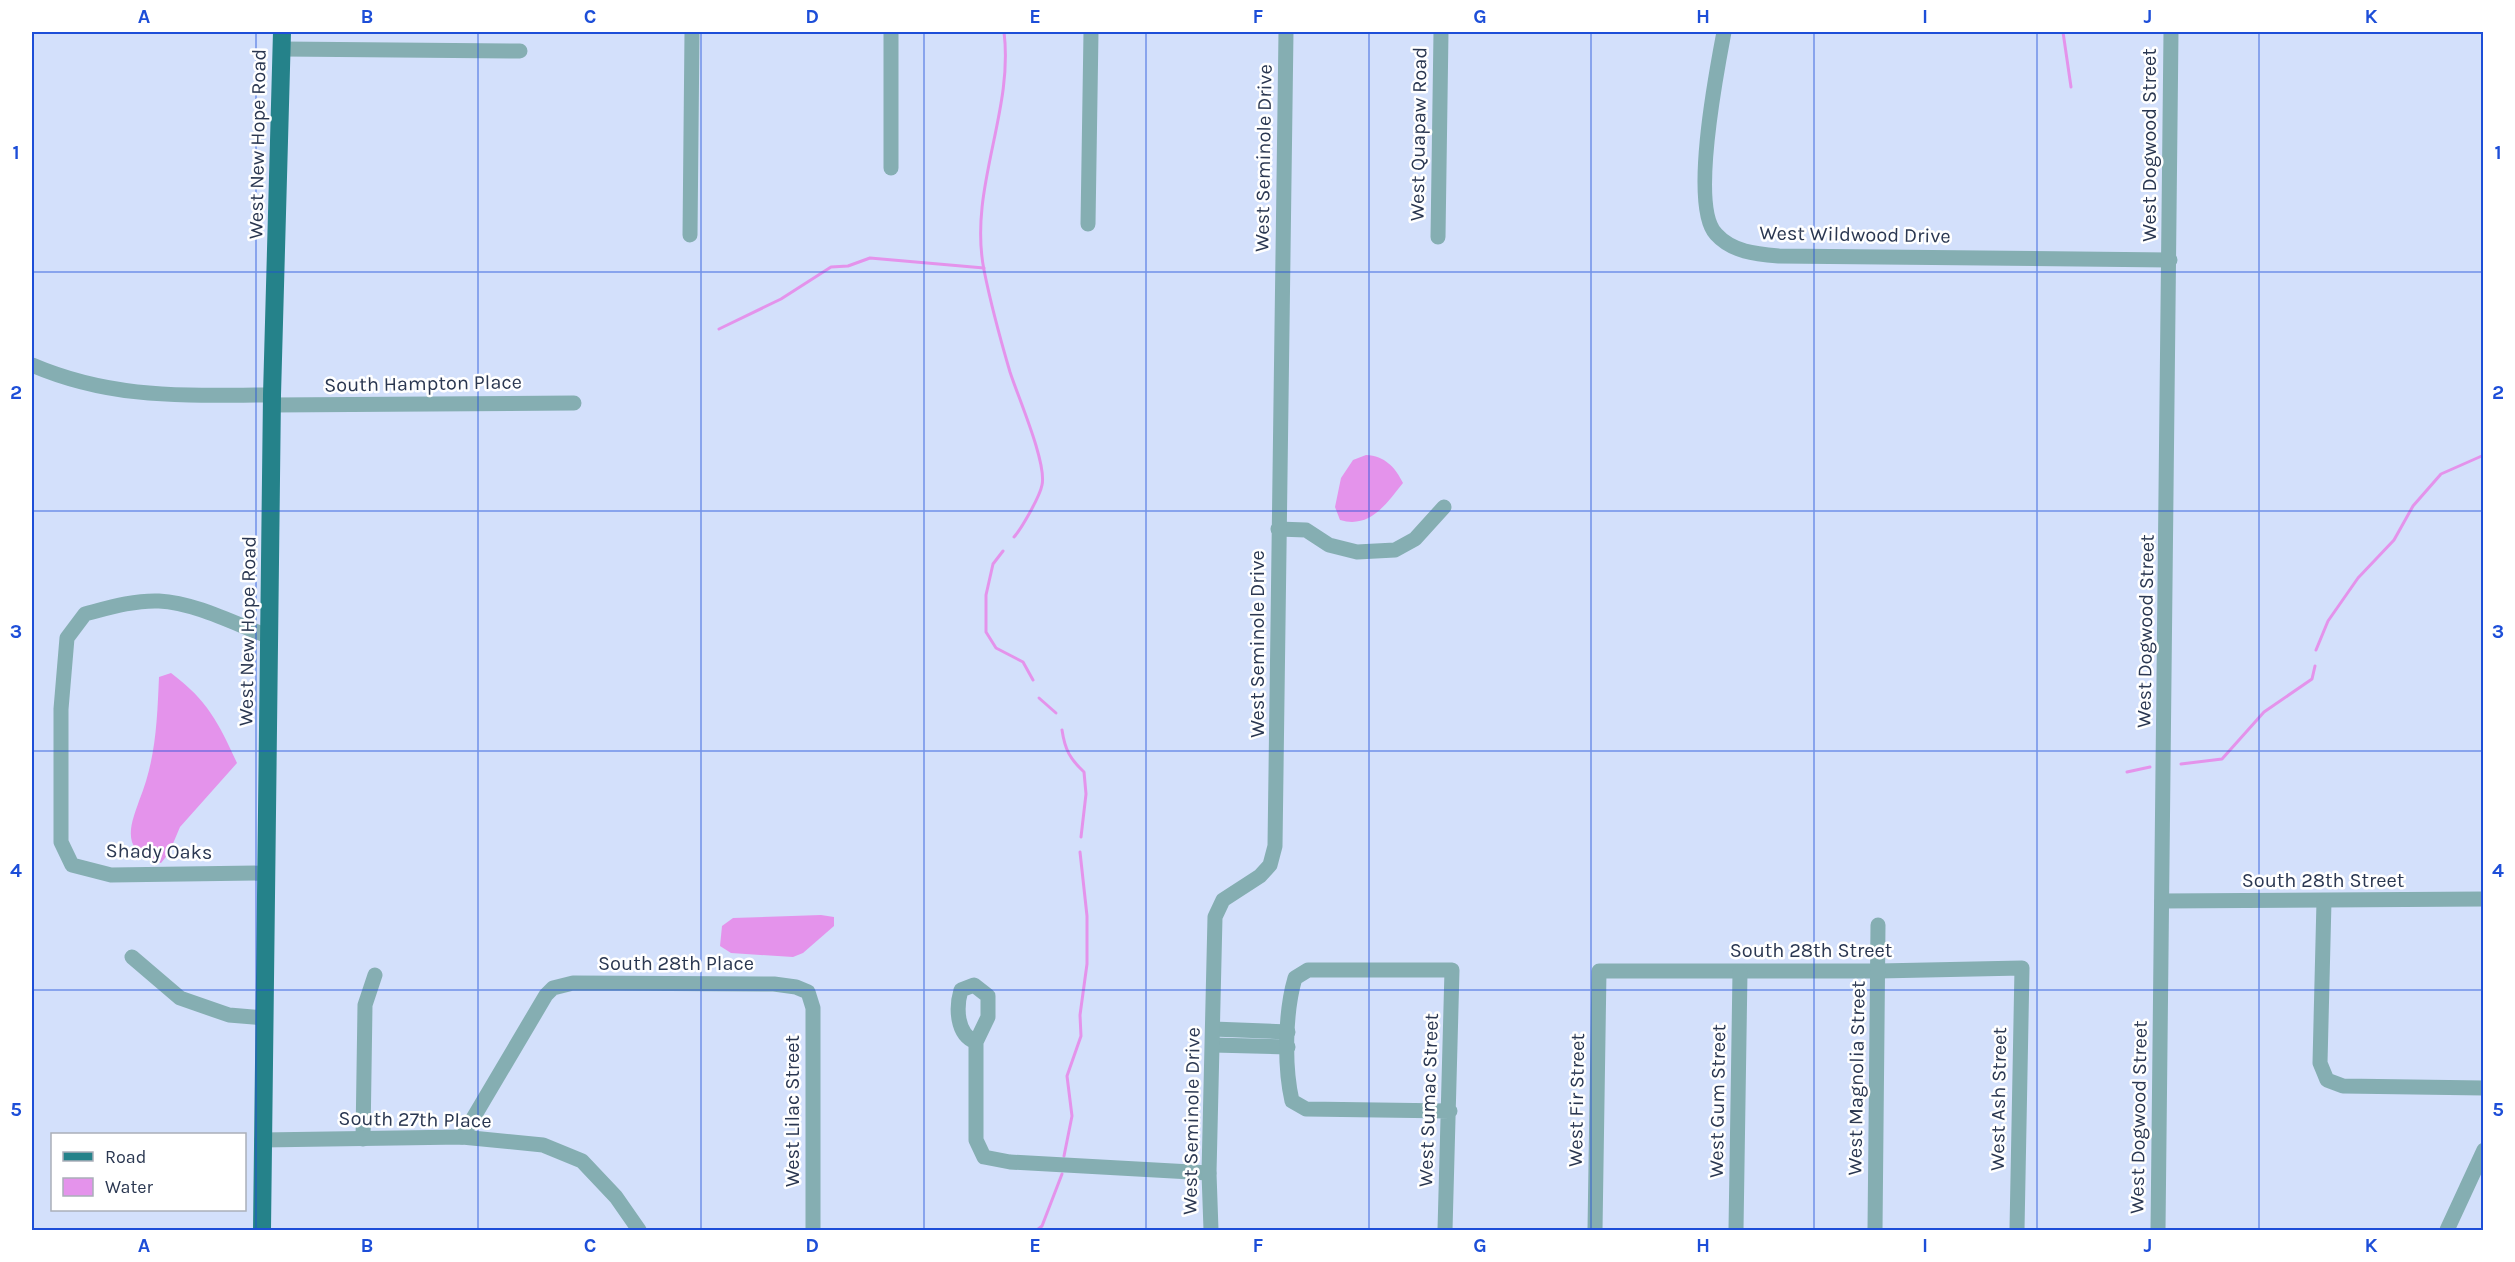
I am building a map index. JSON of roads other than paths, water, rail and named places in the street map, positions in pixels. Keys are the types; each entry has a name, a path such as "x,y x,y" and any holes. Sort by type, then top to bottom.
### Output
{"main road":[{"name":"West New Hope Road","path":"262,1230 272,400 282,40"}],"street":[{"path":"690,235 692,32"},
{"path":"891,32 891,168"},
{"path":"1088,224 1091,32"},
{"name":"West Seminole Drive","path":"1211,1230 1209,1173 1215,916 1223,900 1260,876 1270,865 1275,846 1286,32"},
{"name":"West Quapaw Road","path":"1438,237 1441,32"},
{"name":"West Wildwood Drive","path":"1724,32 1710,109 1705,194 1708,220 1715,234 1734,248 1779,256 2170,260"},
{"name":"West Dogwood Street","path":"2158,1230 2171,32"},
{"path":"282,40 520,51"},
{"name":"South Hampton Place","path":"32,364 74,381 125,392 166,395 272,400 574,403"},
{"path":"1278,529 1306,530 1329,545 1357,552 1395,550 1415,539 1444,507"},
{"name":"Shady Oaks","path":"266,873 111,875 72,865 61,842 61,709 67,638 85,614 120,605 158,601 190,606 270,637"},
{"name":"South 28th Street","path":"2162,901 2484,899"},
{"path":"2324,901 2320,1063 2327,1080 2343,1086 2484,1088"},
{"name":"West Magnolia Street","path":"1875,1230 1878,925"},
{"path":"132,957 180,998 229,1015 264,1018"},
{"name":"South 28th Street","path":"1599,971 1740,972 2022,968"},
{"name":"West Ash Street","path":"2017,1230 2022,968"},
{"name":"West Sumac Street","path":"1288,1039 1289,998 1295,978 1308,970 1452,970 1445,1230"},
{"name":"West Fir Street","path":"1595,1230 1599,971"},
{"name":"West Gum Street","path":"1736,1230 1740,972"},
{"path":"363,1139 365,1005 375,975"},
{"name":"South 28th Place","path":"462,1137 546,995 553,988 573,983 774,984 796,987 808,992"},
{"name":"West Lilac Street","path":"808,992 813,1008 813,1230"},
{"path":"1213,1029 1288,1039"},
{"path":"1213,1045 1288,1039"},
{"path":"1288,1039 1288,1083 1292,1101 1306,1109 1450,1111"},
{"path":"976,1042 976,1140 984,1158 1010,1162 1209,1173"},
{"name":"South 27th Place","path":"262,1140 462,1137 543,1145 582,1161 616,1197 639,1230"},
{"path":"2447,1230 2484,1150"}],"water":[{"path":"1366,455 1389,463 1403,483 1384,506 1369,518 1351,522 1340,520 1335,507 1341,478 1353,460"},
{"path":"171,673 194,693 211,713 237,763 180,827 169,853 161,863 148,859 137,850 132,842 131,826 152,755 159,677"},
{"path":"821,915 834,917 834,926 803,953 793,957 731,953 720,946 722,926 733,918"}],"waterway":[{"path":"1004,32 1003,92 986,180 981,240 984,270 996,321 1010,372 1036,446 1042,475 1042,485 1038,496 1014,537"},
{"path":"2063,32 2071,87"},
{"path":"719,329 781,299 831,267 848,266 870,258 984,268"},
{"path":"2316,650 2328,621 2358,578 2394,540 2413,506 2441,474 2484,455"},
{"path":"1003,551 993,564 986,595 986,632 996,648 1023,662 1033,680"},
{"path":"2181,764 2222,759 2264,712 2312,679 2315,666"},
{"path":"1039,698 1056,713"},
{"path":"1062,730 1069,754 1084,772 1086,794 1081,837"},
{"path":"2127,772 2150,767"},
{"path":"1064,1156 1072,1116 1067,1076 1081,1036 1080,1015 1087,964 1087,916 1080,852"},
{"path":"1037,1230 1042,1226 1062,1174"}]}
